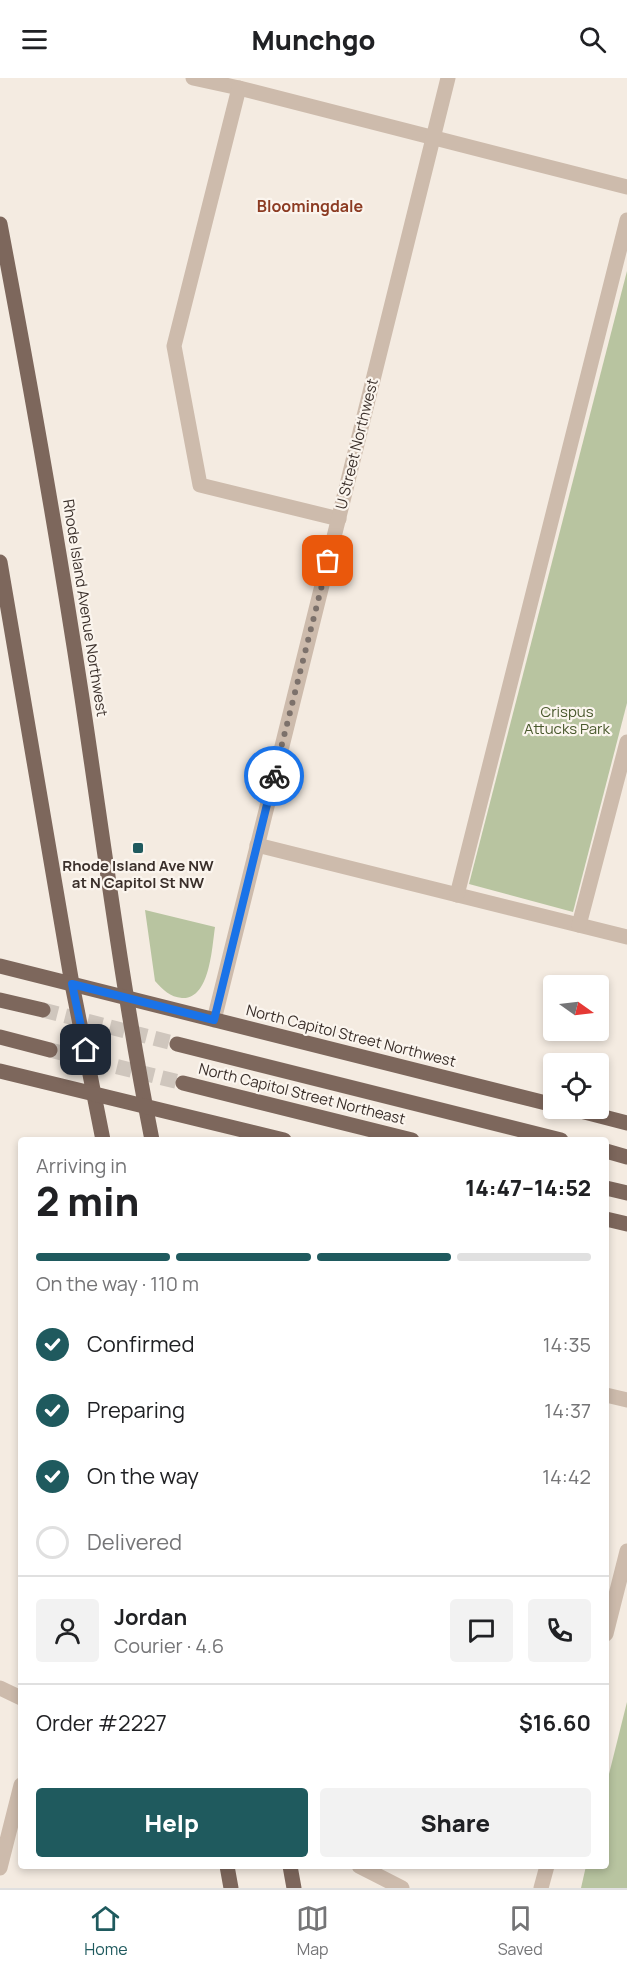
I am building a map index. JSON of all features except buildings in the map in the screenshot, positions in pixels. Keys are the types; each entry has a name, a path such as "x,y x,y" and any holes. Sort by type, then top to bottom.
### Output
{"main road":[{"name":"Rhode Island Avenue Northwest","path":"0,225 22,339 75,651 127,998 151,1137"},
{"path":"0,562 72,984 102,1137"},
{"name":"North Capitol Street Northwest","path":"0,966 543,1102"},
{"path":"0,1000 43,1010"},
{"path":"0,1037 51,1050"},
{"path":"177,1044 549,1137"},
{"path":"0,1071 272,1137"},
{"name":"North Capitol Street Northeast","path":"183,1083 400,1137"},
{"path":"609,1118 627,1123"},
{"path":"609,1152 627,1156"},
{"path":"609,1189 627,1193"},
{"path":"609,1220 627,1224"},
{"path":"228,1869 231,1888"},
{"path":"291,1869 294,1888"}],"street":[{"path":"193,78 627,187"},
{"name":"U Street Northwest","path":"214,1020 448,78"},
{"path":"239,88 174,346 200,485 339,519"},
{"path":"457,895 627,220"},
{"path":"579,925 627,742"},
{"path":"257,845 627,937"},
{"path":"609,1396 627,1400"},
{"path":"609,1622 627,1551"},
{"path":"0,1688 18,1697"},
{"path":"0,1868 6,1818 18,1792"},
{"path":"364,1869 402,1888"},
{"path":"541,1888 546,1869"}],"green space":[{"name":"Crispus Attucks Park","path":"627,271 627,703 573,912 469,884"},
{"path":"145,910 215,927 208,971 199,991 191,996 182,998 170,995 155,981"},
{"path":"627,1702 627,1888 581,1888 585,1869 609,1869 609,1774"}],"tunnel":[{"path":"43,1010 177,1044"},
{"path":"50,1050 183,1083"}],"way so far":[{"path":"274,776 328,561"}],"place":[{"name":"Rhode Island Ave NW at N Capitol St NW","path":"138,848"}],"district":[{"name":"Bloomingdale","path":"310,206"}],"route":[{"path":"86,1050 72,984 214,1020 274,776"}]}
